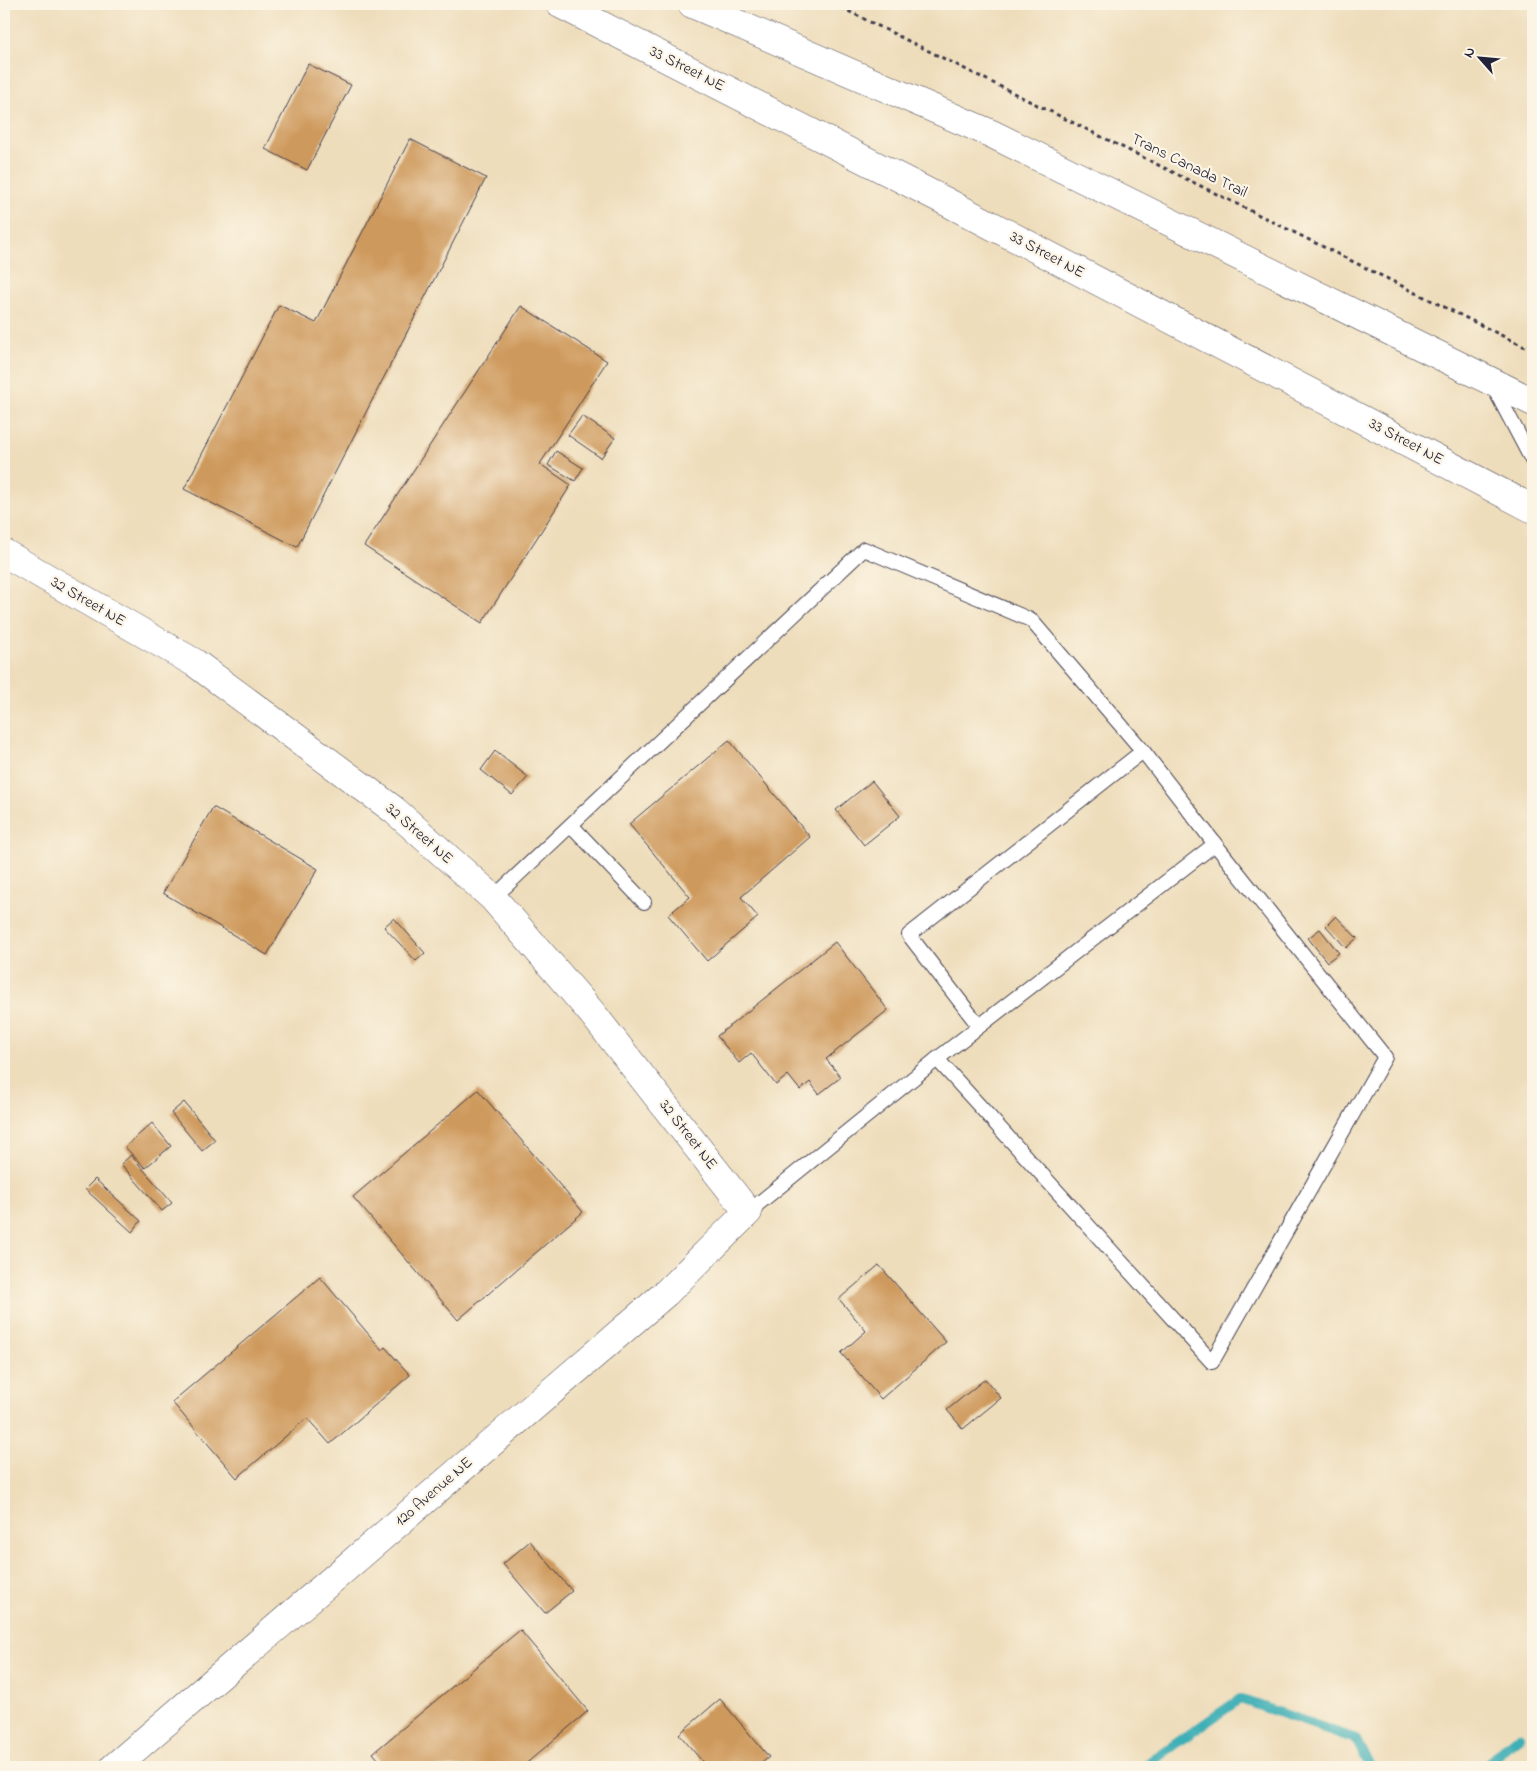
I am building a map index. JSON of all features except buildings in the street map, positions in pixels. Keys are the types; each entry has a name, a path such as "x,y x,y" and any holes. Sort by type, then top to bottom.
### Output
{"street":[{"name":"33 Street NE","path":"560,4 943,200 1533,509"},
{"path":"692,4 992,134 1533,402"},
{"name":"32 Street NE","path":"4,553 195,663 394,810 493,898 592,1013 748,1212"},
{"name":"120 Avenue NE","path":"114,1767 666,1293 748,1212"}],"lane":[{"path":"1491,380 1533,462"},
{"path":"493,898 864,549 1031,620 1143,751 1384,1057 1212,1362 937,1059"},
{"path":"980,1026 909,935 1143,751"},
{"path":"571,824 644,902"},
{"path":"748,1212 937,1059 1215,844"}],"path":[{"name":"Trans Canada Trail","path":"834,4 1533,350"}],"waterway":[{"path":"1142,1767 1240,1699 1356,1739 1370,1767"},
{"path":"1483,1767 1519,1736"}]}
